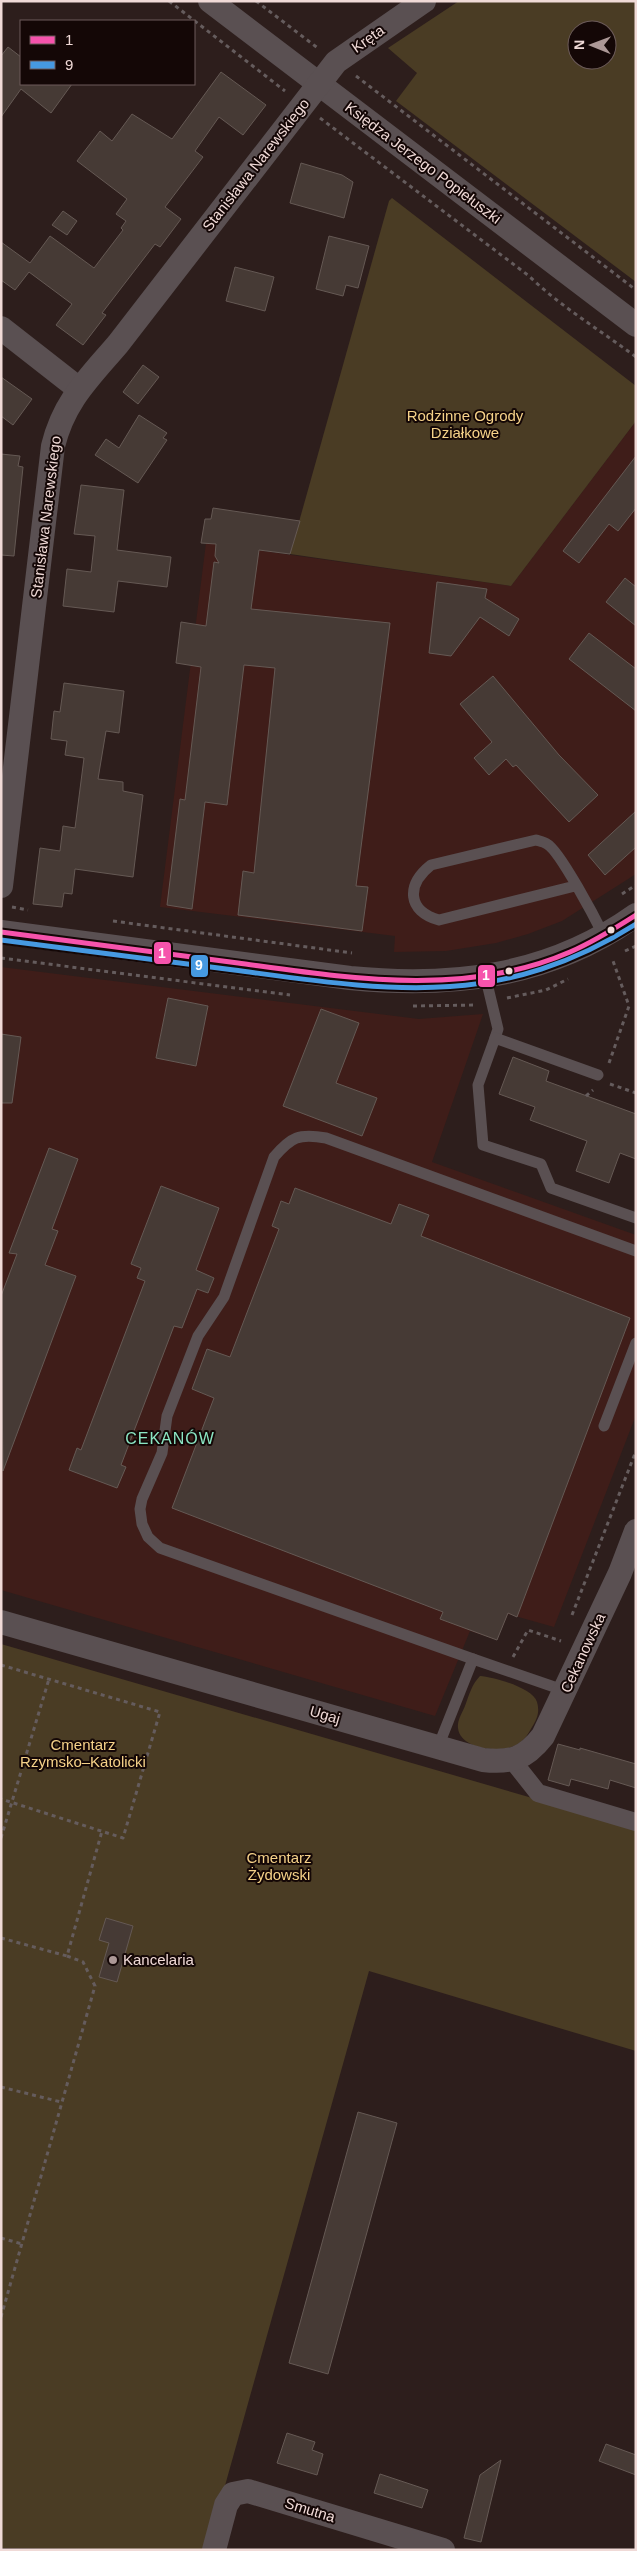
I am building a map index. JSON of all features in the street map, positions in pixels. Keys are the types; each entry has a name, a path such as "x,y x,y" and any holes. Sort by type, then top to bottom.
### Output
{"street":[{"name":"Księdza Jerzego Popiełuszki","path":"210,1 636,325"},
{"name":"Kręta","path":"319,84 336,62 424,1"},
{"name":"Stanisława Narewskiego","path":"5,896 53,446 58,424 79,388 118,344 319,84"},
{"path":"1,328 79,388"},
{"path":"1,932 402,983 448,982 509,972 554,958 608,947 636,916"},
{"name":"Cekanowska","path":"512,1760 523,1755 539,1740 566,1691 620,1573 636,1531"},
{"name":"Ugaj","path":"1,1622 483,1760 512,1760"},
{"path":"512,1760 538,1793 636,1822"},
{"name":"Smutna","path":"214,2550 226,2505 233,2494 248,2491 443,2550"}],"lane":[{"path":"575,886 439,920 427,916 417,908 414,894 416,883 422,873 431,866 536,840 547,844 555,851 592,912 608,947"},
{"path":"485,976 498,1029 478,1085 483,1145 541,1164 551,1188 636,1218"},
{"path":"495,1038 599,1081"},
{"path":"566,1691 160,1548 148,1537 142,1524 140,1509 142,1499 162,1453 167,1416 198,1336 224,1297 274,1157 284,1145 296,1137 312,1136 326,1138 636,1251"},
{"path":"604,1426 636,1343"},
{"path":"438,1747 473,1658"}],"path":[{"path":"169,1 193,20"},
{"path":"256,1 636,290"},
{"path":"195,21 529,276 553,299 592,324 636,357"},
{"path":"592,912 636,885"},
{"path":"5,896 33,911"},
{"path":"108,921 360,954"},
{"path":"608,947 629,1006 608,1065"},
{"path":"586,1096 599,1081 636,1093"},
{"path":"572,1617 636,1451"},
{"path":"586,1583 591,1585"},
{"path":"512,1660 528,1630 561,1642 564,1634"},
{"path":"503,1657 520,1663"},
{"path":"1,1665 160,1712 123,1838 1,1799"},
{"path":"1,1838 49,1679"},
{"path":"67,1956 102,1831"},
{"path":"1,1938 83,1962 95,1986 1,2316"},
{"path":"1,2087 61,2102"},
{"path":"1,2238 22,2244"}],"shaded area":[{"path":"636,421 636,874 562,921 528,934 496,943 446,951 394,952 395,936 160,907 206,543 511,586"},
{"path":"1,967 419,1019 483,1014 432,1162 636,1235 636,1415 554,1627 508,1614 497,1640 470,1631 435,1716 1,1590"}],"green space":[{"path":"459,1 636,1 636,282 396,101 417,73 388,48"},
{"name":"Rodzinne Ogrody Działkowe","path":"392,198 636,386 636,421 511,586 290,554 389,201"},
{"name":"Cmentarz Żydowski","path":"1,1644 636,1828 636,2051 369,1971 207,2550 1,2548"},
{"path":"480,1676 503,1681 521,1688 534,1697 537,1702 538,1712 535,1721 522,1741 514,1746 499,1749 481,1748 465,1741 460,1735 458,1728 459,1720 473,1686"}],"building":[{"path":"8,47 20,56 20,85 71,85 51,113 21,89 1,117 1,56"},
{"path":"221,72 266,105 243,135 219,117 195,151 203,157 165,207 181,219 160,247 155,244 102,313 106,315 83,345 56,325 72,304 29,272 15,290 1,280 1,242 30,263 50,236 94,268 123,230 121,228 126,221 116,214 127,199 77,161 100,131 112,141 132,114 172,139"},
{"path":"301,163 342,175 353,182 344,218 290,203"},
{"path":"63,211 77,221 67,235 52,225"},
{"path":"329,236 369,246 358,288 346,285 343,296 316,289"},
{"path":"235,267 274,277 265,311 226,301"},
{"path":"143,365 159,377 138,404 123,392"},
{"path":"1,377 32,399 13,425 1,416"},
{"path":"139,415 167,433 163,438 167,440 138,483 95,455 106,439 119,448"},
{"path":"1,454 20,456 18,466 23,467 14,556 1,555"},
{"path":"636,456 636,508 618,531 609,524 579,563 563,551"},
{"path":"81,485 124,490 117,550 171,557 167,587 118,581 114,612 63,606 67,569 91,572 95,536 74,534"},
{"path":"213,508 300,521 290,554 259,550 251,609 390,623 356,886 368,887 362,931 238,915 243,871 254,873 275,668 244,665 227,805 205,802 192,909 167,905 180,799 185,800 201,667 176,663 181,622 206,626 214,562 219,563 215,556 216,544 201,543 205,519 211,519"},
{"path":"625,578 636,587 636,626 606,602"},
{"path":"437,582 487,589 485,598 519,619 509,636 480,617 451,656 429,653"},
{"path":"589,633 636,669 636,711 569,659"},
{"path":"493,676 559,755 598,795 569,822 516,765 513,767 506,759 489,775 474,758 492,742 460,704"},
{"path":"64,683 124,691 119,733 106,731 98,779 123,782 123,791 143,795 133,877 75,869 72,894 64,893 62,907 33,904 40,848 60,851 63,826 75,828 84,758 65,755 67,741 51,739 54,711 60,712"},
{"path":"636,811 636,847 605,875 588,855"},
{"path":"168,998 208,1006 196,1066 156,1058"},
{"path":"321,1009 359,1023 336,1083 377,1098 362,1136 283,1106"},
{"path":"1,1034 21,1037 12,1103 1,1103"},
{"path":"513,1057 549,1071 546,1081 636,1114 636,1159 620,1153 609,1183 576,1171 587,1141 530,1120 535,1107 499,1094"},
{"path":"49,1148 78,1159 52,1229 58,1231 45,1265 76,1276 3,1471 1,1296 17,1254 9,1253"},
{"path":"161,1186 219,1208 196,1270 214,1278 208,1293 197,1289 182,1328 174,1326 121,1465 126,1467 117,1488 69,1470 77,1448 81,1450 145,1281 137,1278 141,1268 131,1264"},
{"path":"295,1188 391,1224 399,1204 429,1215 421,1236 630,1318 517,1617 508,1613 497,1640 440,1619 443,1612 172,1508 214,1398 192,1389 207,1349 230,1357 279,1229 272,1226 281,1201 289,1204"},
{"path":"558,1744 580,1750 580,1748 636,1764 636,1788 610,1780 608,1789 571,1779 569,1786 548,1780"},
{"name":"Kancelaria","path":"106,1918 133,1926 117,1982 99,1977 109,1943 99,1940"},
{"path":"358,2112 397,2123 328,2374 289,2363"},
{"path":"287,2433 315,2442 312,2450 323,2454 317,2475 277,2463"},
{"path":"606,2444 636,2455 636,2475 599,2461"},
{"path":"501,2460 481,2542 464,2538 480,2475"},
{"path":"380,2474 428,2490 422,2508 374,2493"}],"transit line":[{"name":"1","path":"1,932 321,974 363,978 447,980 489,975 530,966 579,948 636,915"},
{"name":"9","path":"1,940 341,983 391,987 440,987 488,982 536,971 585,952 636,924"}],"place":[{"name":"Kancelaria","path":"113,1960"}],"district":[{"name":"CEKANÓW","path":"170,1438"}],"park label":[{"name":"Cmentarz Rzymsko–Katolicki","path":"83,1754"}]}
